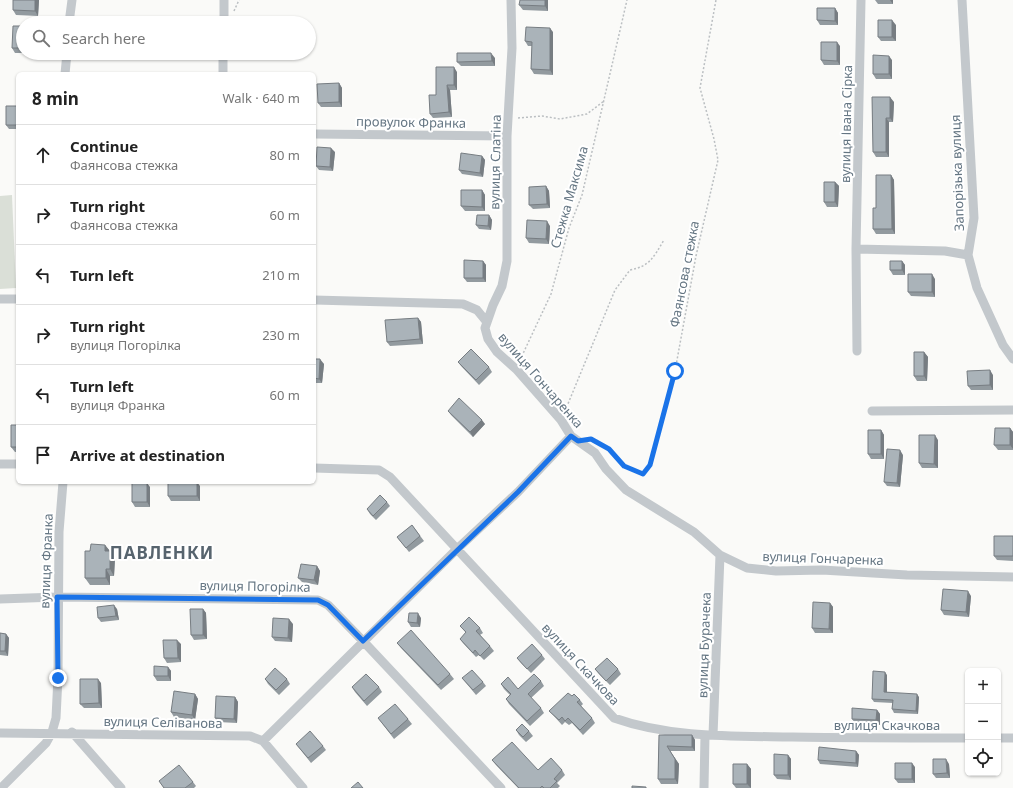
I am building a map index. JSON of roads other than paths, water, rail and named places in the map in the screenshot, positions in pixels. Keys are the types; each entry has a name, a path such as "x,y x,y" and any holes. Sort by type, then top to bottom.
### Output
{"street":[{"path":"70,16 72,0"},
{"path":"224,0 224,16"},
{"name":"вулиця Слатіна","path":"486,321 506,274 507,124 512,48 511,0"},
{"name":"вулиця Івана Сірка","path":"857,351 856,249 861,0"},
{"name":"Запорізька вулиця","path":"962,0 974,218 968,255 977,288 1003,345 1013,360"},
{"path":"66,72 67,60"},
{"path":"222,72 223,60"},
{"name":"провулок Франка","path":"316,134 507,136"},
{"path":"856,249 945,250 968,255"},
{"path":"0,299 16,299"},
{"path":"316,300 463,304 477,310 486,321"},
{"name":"вулиця Гончаренка","path":"486,321 485,328 488,339 497,352 517,370 561,420 571,436 595,453 606,469 626,490 694,532 720,555 747,568 776,571 822,570 907,575 1013,577"},
{"path":"872,411 1013,410"},
{"path":"303,788 263,741 456,550 518,492 571,436"},
{"path":"0,464 16,464"},
{"name":"вулиця Скачкова","path":"316,468 378,470 390,477 456,550 614,718 635,725 651,728 709,735 965,738"},
{"name":"вулиця Франка","path":"1,788 46,743 52,732 56,718 58,678 57,597 59,532 63,484"},
{"name":"вулиця Бурачека","path":"704,788 709,735 720,555"},
{"name":"вулиця Погорілка","path":"0,599 57,597 318,600 328,605 501,788"},
{"name":"вулиця Селіванова","path":"0,732 250,736 263,741"},
{"path":"72,732 121,788"},
{"path":"1001,738 1013,738"}],"district":[{"name":"ПАВЛЕНКИ","path":"162,553"}]}
